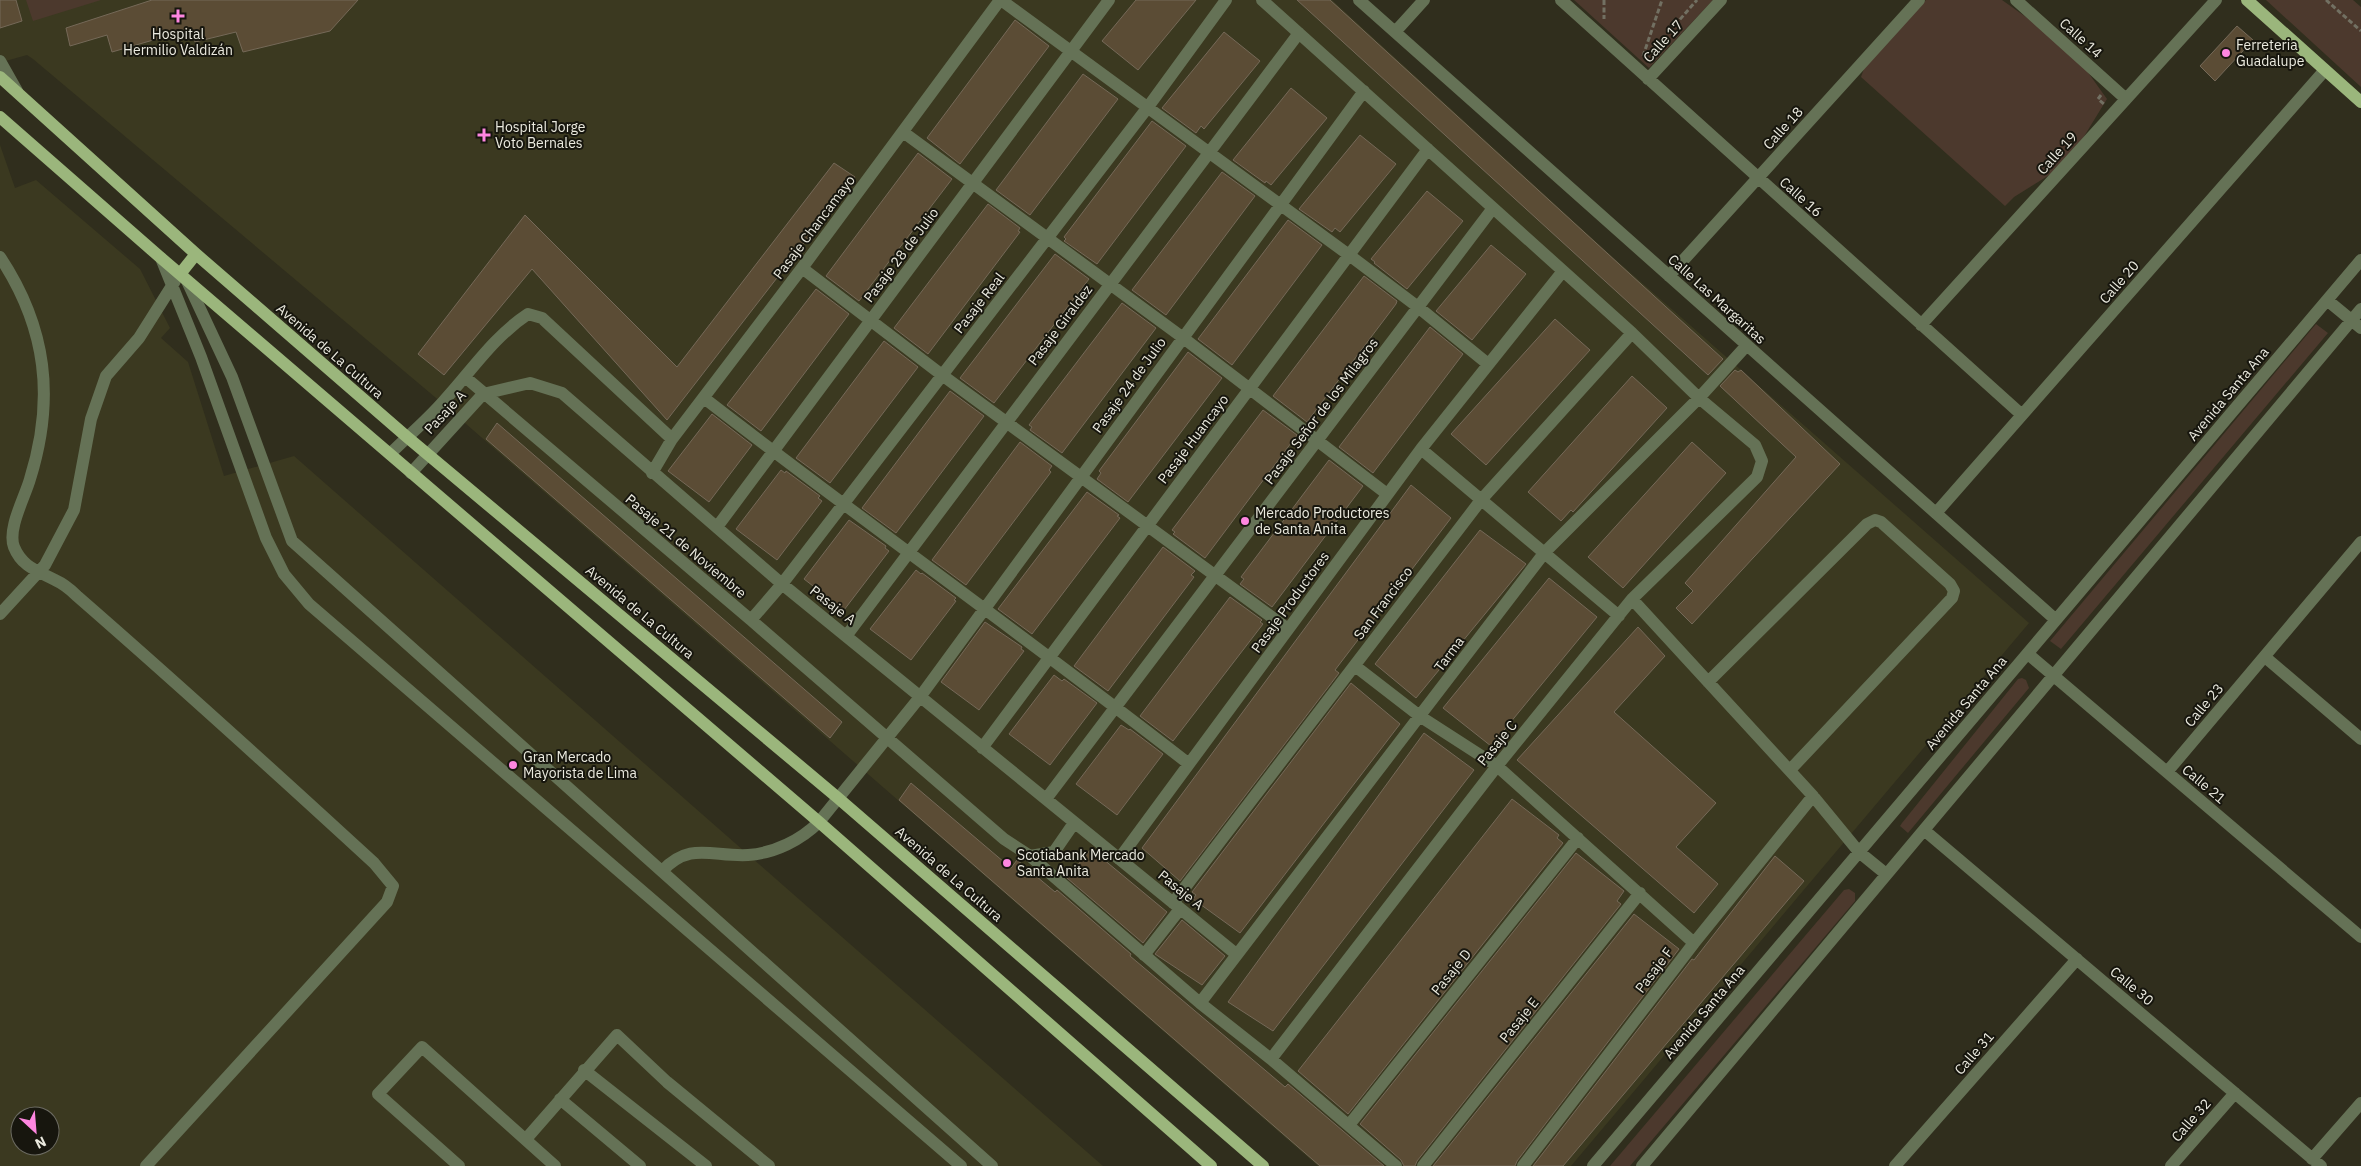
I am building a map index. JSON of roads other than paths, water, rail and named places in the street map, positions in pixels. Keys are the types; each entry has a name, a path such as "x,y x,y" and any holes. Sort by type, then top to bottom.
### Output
{"main road":[{"path":"2247,0 2361,102"},
{"name":"Avenida de La Cultura","path":"0,77 196,254 408,437 838,798 1263,1166"},
{"path":"0,117 161,258 819,822 1210,1166"},
{"path":"184,277 196,254"}],"street":[{"path":"1001,0 1349,255 1418,307 1488,364"},
{"name":"Pasaje Chancamayo","path":"652,473 672,439 1001,0"},
{"name":"Pasaje 28 de Julio","path":"716,527 774,452 1110,0"},
{"name":"Pasaje Real","path":"751,620 782,584 1048,238 1148,107 1226,0"},
{"path":"1262,0 1632,333 1699,398"},
{"name":"Calle Las Margaritas","path":"1359,0 2056,620"},
{"path":"1395,32 1424,0"},
{"name":"Calle 16","path":"1561,0 2022,415"},
{"name":"Calle 17","path":"1648,79 1721,0"},
{"name":"Calle 18","path":"1669,276 1919,0"},
{"name":"Calle 14","path":"2016,0 2126,99"},
{"name":"Calle 19","path":"1921,325 2216,0"},
{"name":"Pasaje Giraldez","path":"847,635 907,552 1299,33"},
{"path":"0,61 17,92"},
{"name":"Calle 20","path":"1936,513 2325,70"},
{"name":"Pasaje 24 de Julio","path":"662,871 674,858 687,853 749,855 785,846 805,836 819,822 920,697 1279,204 1364,91"},
{"path":"903,132 1182,337 1387,494"},
{"name":"Pasaje Huancayo","path":"982,748 1428,149"},
{"name":"Pasaje Señor de los Milagros","path":"1046,799 1493,208"},
{"path":"0,257 10,272 28,310 44,371 45,403 40,445 12,537 20,557 27,566 67,587 124,637 366,857 393,886 387,902 146,1166"},
{"path":"161,258 201,357 266,538 284,574 309,604 961,1166"},
{"name":"Avenida Santa Ana","path":"1593,1166 2361,260"},
{"path":"802,268 1005,422 1216,574 1288,629"},
{"name":"Pasaje Productores","path":"1119,859 1387,494 1563,271"},
{"path":"0,614 45,565 74,510 91,418 106,376 139,338 172,285 184,277 232,377 292,540 992,1166"},
{"path":"2327,300 2356,324"},
{"path":"1642,1166 2053,676 2356,324 2361,309"},
{"name":"Pasaje A","path":"390,454 442,404 512,324 528,314 542,318 672,439"},
{"name":"San Francisco","path":"1144,955 1177,906 1481,500 1632,333"},
{"name":"Tarma","path":"1200,1003 1421,717 1545,552 1699,398 1747,345"},
{"name":"Pasaje 21 de Noviembre","path":"464,377 751,620 1004,839 1030,856"},
{"name":"Pasaje A","path":"411,473 427,453 483,394 530,383 562,393 782,584 847,635 1074,824 1236,954"},
{"path":"704,398 843,505 1050,657 1189,764"},
{"name":"Pasaje C","path":"1271,1059 1497,766 1632,599 1757,477 1762,461 1755,445 1699,398"},
{"path":"1421,449 1619,616"},
{"path":"1708,682 1867,524 1875,520 1881,522 1950,584 1954,591 1952,598 1790,770"},
{"name":"Calle 23","path":"2167,772 2361,542"},
{"path":"1632,599 1790,770 1859,852 1886,874"},
{"name":"Calle 21","path":"2028,654 2361,937"},
{"path":"2265,657 2361,739"},
{"path":"1355,666 1421,717 1497,766 1694,943"},
{"name":"Pasaje F","path":"1523,1166 1694,943 1813,796"},
{"path":"1030,856 1054,852 1074,824"},
{"name":"Calle 30","path":"1924,830 2316,1163"},
{"name":"Pasaje D","path":"1349,1125 1578,838"},
{"path":"1030,856 1200,1003 1271,1059 1396,1166"},
{"name":"Pasaje E","path":"1423,1166 1640,893"},
{"name":"Calle 31","path":"1895,1166 2077,959"},
{"path":"526,1139 614,1036 619,1036 667,1082 769,1166"},
{"path":"459,1166 378,1094 422,1047 555,1166"},
{"path":"584,1070 706,1166"},
{"name":"Calle 32","path":"2171,1166 2235,1093"},
{"path":"560,1099 640,1166"},
{"path":"2316,1163 2361,1103"}],"place":[{"name":"Hospital Hermilio Valdizán","path":"178,16"},
{"name":"Ferreteria Guadalupe","path":"2226,53"},
{"name":"Hospital Jorge Voto Bernales","path":"484,135"},
{"name":"Mercado Productores de Santa Anita","path":"1245,521"},
{"name":"Gran Mercado Mayorista de Lima","path":"513,765"},
{"name":"Scotiabank Mercado Santa Anita","path":"1007,863"}]}
